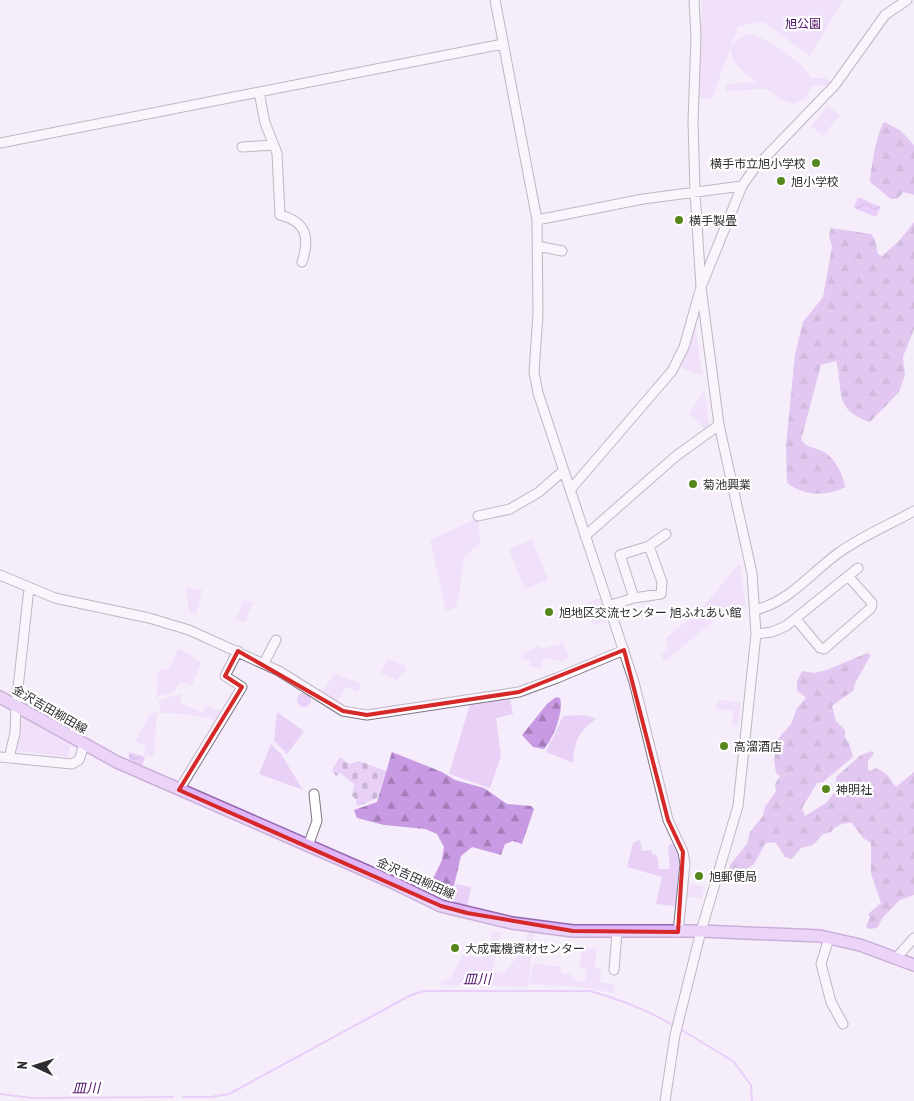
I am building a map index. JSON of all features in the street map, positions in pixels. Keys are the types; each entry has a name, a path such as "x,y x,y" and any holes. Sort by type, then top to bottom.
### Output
{"main road":[{"name":"金沢吉田柳田線","path":"0,697 84,745 179,790 441,906 542,928 616,932 701,931 792,934 828,938 860,945 914,965"}],"street":[{"path":"495,0 537,220 538,314 534,372 538,393 624,650 668,820 684,852 685,864 678,932"},
{"path":"665,1101 675,1035 701,931 738,806 756,634 752,572 719,425 701,287 693,122 696,37 694,0"},
{"path":"570,490 672,371 684,347 701,287 742,186 754,169 835,85 885,15 908,0"},
{"path":"0,143 503,44"},
{"path":"259,92 266,123 277,152 280,215 291,218 302,228 307,240 302,262"},
{"path":"242,147 274,145"},
{"path":"537,220 616,204 742,186"},
{"path":"537,246 562,251"},
{"path":"585,536 676,456 719,425"},
{"path":"478,516 510,509 539,492 563,471"},
{"path":"755,610 764,608 800,587 837,554 914,511"},
{"path":"634,598 620,555 649,546 666,534"},
{"path":"608,606 634,598 661,594 662,582 649,546"},
{"path":"756,634 772,632 786,626 858,568"},
{"path":"0,575 29,588 74,603 135,615 189,630 264,663 343,711 368,715 519,692 624,650"},
{"path":"796,619 820,648 824,649 871,608 872,603 848,576"},
{"path":"29,588 16,706 16,732 3,757 72,764 78,760 84,745"},
{"path":"264,663 276,640"},
{"path":"179,790 242,687 225,676 238,651"},
{"path":"308,846 317,821 314,794"},
{"path":"614,970 616,932"},
{"path":"828,938 821,964 831,1002 843,1024"},
{"path":"896,958 914,938"}],"highlighted area":[{"path":"624,650 668,820 683,852 678,932 573,931 467,913 441,906 179,790 242,687 225,676 238,651 343,711 367,715 519,692"}],"green space":[{"name":"旭公園","path":"702,0 843,0 810,56 764,22 738,26 712,99 699,98"},
{"path":"748,34 774,45 801,65 811,78 825,78 831,81 829,85 811,86 807,97 795,104 782,100 766,89 726,91 725,84 756,82 737,65 731,53 732,46"},
{"path":"828,105 840,115 823,136 811,126"},
{"path":"884,122 900,130 914,145 914,195 903,192 898,199 891,199 870,182 877,142"},
{"path":"914,222 914,329 903,357 905,375 899,392 870,422 858,417 845,405 840,389 836,361 821,365 801,440 808,446 822,451 831,457 843,477 845,487 823,494 801,491 787,483 786,445 795,354 803,322 823,297 832,247 829,235 831,228 871,234 875,240 878,254 882,256 900,240"},
{"path":"695,322 702,375 681,368"},
{"path":"704,391 709,421 709,426 705,429 689,414"},
{"path":"478,518 480,543 464,557 457,607 446,611 430,540"},
{"path":"532,540 548,580 525,589 509,549"},
{"path":"740,563 746,608 731,610 718,617 667,660 664,660 661,655 668,651 666,638 701,609"},
{"path":"186,587 202,590 196,614 189,612"},
{"path":"599,598 608,620 593,625 585,604"},
{"path":"243,601 253,602 245,623 236,619"},
{"path":"563,643 569,658 563,661 543,658 541,668 529,666 530,661 522,659 523,654 540,645 541,649"},
{"path":"178,648 201,662 192,685 180,682 173,693 156,697 159,669 170,669"},
{"path":"867,653 871,655 854,685 854,690 832,706 836,721 845,730 845,738 849,743 853,757 823,782 817,783 802,808 805,816 826,803 836,790 836,777 861,755 872,751 874,753 868,761 868,770 871,771 876,768 884,772 896,787 914,772 914,895 900,900 883,917 877,928 869,929 866,927 870,917 868,914 881,903 871,874 871,843 863,838 852,823 840,825 831,832 823,834 813,845 801,848 792,859 785,857 776,843 770,842 765,844 754,864 738,875 729,872 730,865 747,844 750,832 763,816 765,807 776,791 775,784 780,776 776,773 774,760 777,740 791,724 797,708 806,698 797,690 797,681 802,671 814,673 827,670"},
{"path":"387,659 406,666 406,671 396,680 380,673"},
{"path":"335,673 361,684 358,691 346,687 337,702 321,693"},
{"path":"182,693 180,703 203,713 206,705 223,712 217,720 183,714 161,713 158,701"},
{"path":"304,693 309,695 311,700 309,705 304,707 299,705 297,700 299,695"},
{"path":"556,697 560,698 561,704 554,732 544,749 533,747 522,735 547,704"},
{"path":"510,698 513,714 496,718 501,756 490,788 449,774 470,704"},
{"path":"718,700 741,702 738,727 732,726 733,711 716,709"},
{"path":"157,711 153,757 144,755 145,745 135,742 148,717"},
{"path":"277,712 304,731 287,754 274,741"},
{"path":"584,715 596,719 585,728 578,738 573,763 546,752 563,716"},
{"path":"24,718 70,745 68,757 17,751 20,725"},
{"path":"271,744 281,754 303,790 259,774"},
{"path":"392,752 442,772 455,780 484,788 507,804 531,806 534,809 522,844 513,841 505,844 501,855 472,847 461,856 452,894 445,897 434,893 430,885 442,860 444,847 437,834 425,829 384,825 357,818 354,810 377,802"},
{"path":"340,757 349,764 359,761 386,771 377,798 359,806 356,804 356,799 352,796 354,784 340,773 336,776 332,770"},
{"path":"640,840 642,851 651,850 652,854 657,855 659,869 670,869 668,847 673,842 677,849 680,865 676,906 656,904 662,877 627,867 633,843"},
{"path":"456,884 471,887 467,908 452,903"},
{"path":"686,884 705,886 702,898 684,897"},
{"path":"492,932 501,932 492,972 504,973 526,946 528,933 534,933 528,987 442,985 440,982 451,978 464,952 487,958"},
{"path":"582,948 597,949 595,968 601,969 600,982 615,985 613,993 581,987 530,984 533,963 561,967 561,973 572,975 573,980 585,982 587,970 579,968"}],"water":[{"path":"858,197 881,207 876,217 854,208"},
{"path":"129,752 145,757 142,766 129,759"}],"waterway":[{"name":"皿川","path":"183,1097 211,1097 229,1094 411,995 424,991 590,991 633,1006 674,1026"},
{"name":"皿川","path":"680,1029 733,1061 751,1085 752,1101"},
{"name":"皿川","path":"0,1094 32,1098 173,1097"}],"place":[{"name":"横手市立旭小学校","path":"816,163"},
{"name":"旭小学校","path":"781,181"},
{"name":"横手製畳","path":"679,220"},
{"name":"菊池興業","path":"693,484"},
{"name":"旭地区交流センター 旭ふれあい館","path":"549,612"},
{"name":"高溜酒店","path":"724,746"},
{"name":"神明社","path":"826,789"},
{"name":"旭郵便局","path":"699,876"},
{"name":"大成電機資材センター","path":"455,948"}]}
